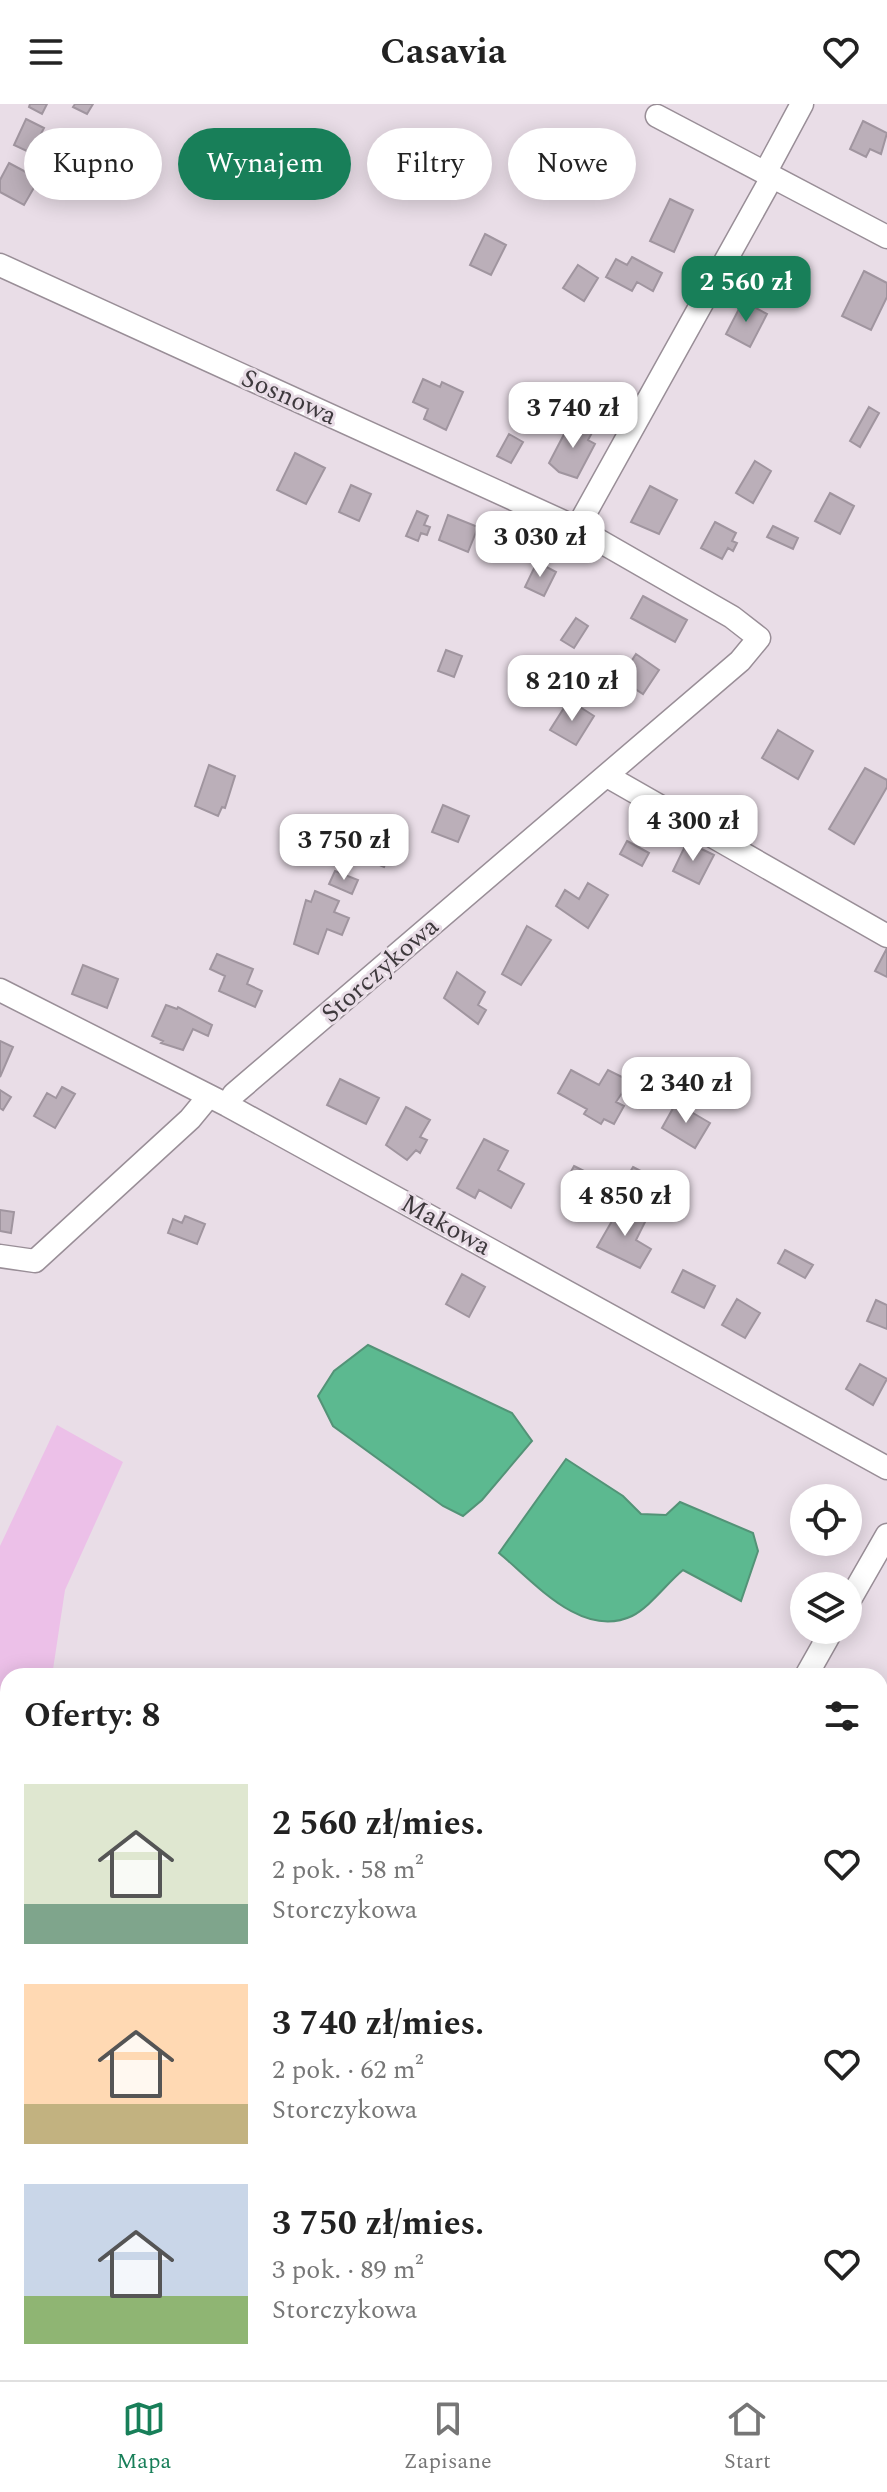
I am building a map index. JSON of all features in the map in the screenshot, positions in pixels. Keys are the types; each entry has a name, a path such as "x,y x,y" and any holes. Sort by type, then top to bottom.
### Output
{"street":[{"path":"577,528 768,176 802,104"},
{"path":"657,116 887,237"},
{"name":"Sosnowa","path":"0,265 577,528"},
{"name":"Storczykowa","path":"0,1256 35,1261 190,1119 218,1100 234,1094 740,661 759,638 732,617 577,528"},
{"path":"607,776 887,936"},
{"name":"Makowa","path":"0,990 218,1100 887,1468"},
{"path":"862,1579 887,1535"},
{"path":"811,1668 824,1644"}],"shaded area":[{"path":"368,1345 512,1413 532,1441 482,1500 463,1516 443,1506 333,1426 318,1396 334,1371"},
{"path":"57,1425 123,1462 65,1590 53,1668 0,1668 0,1546"},
{"path":"566,1459 623,1496 641,1514 666,1515 680,1502 753,1533 758,1551 741,1601 683,1570 639,1612 613,1621 595,1620 577,1614 543,1592 499,1553"}],"building":[{"path":"30,104 47,104 42,114 29,107"},
{"path":"75,104 93,104 87,114 73,107"},
{"path":"26,119 44,128 24,128 24,150 14,145"},
{"path":"863,121 887,133 881,154 870,149 866,157 850,149"},
{"path":"9,163 24,171 24,200 27,200 24,205 0,192 0,180"},
{"path":"670,199 693,210 674,252 650,241"},
{"path":"485,234 506,245 491,275 470,265"},
{"path":"632,257 662,273 653,291 637,282 632,291 606,277 616,259 627,265"},
{"path":"578,265 598,278 584,301 563,288"},
{"path":"864,271 887,283 887,297 871,330 842,316"},
{"path":"743,301 767,314 750,347 726,334"},
{"path":"423,379 440,387 442,382 463,392 446,430 424,419 428,409 413,402"},
{"path":"869,407 879,413 860,447 850,441"},
{"path":"572,419 593,431 588,440 595,444 577,478 559,472 549,463"},
{"path":"509,434 523,442 511,463 497,456"},
{"path":"295,453 325,468 306,504 277,490"},
{"path":"755,461 771,471 753,503 736,493"},
{"path":"351,485 371,494 359,521 339,512"},
{"path":"650,486 677,500 659,534 631,522"},
{"path":"830,493 854,506 840,534 815,521"},
{"path":"417,511 428,516 424,525 430,527 427,535 421,533 418,541 406,536"},
{"path":"448,515 478,527 468,552 439,540"},
{"path":"715,522 736,533 732,541 737,543 733,551 728,548 722,559 701,548"},
{"path":"773,526 798,538 793,549 767,537"},
{"path":"537,562 556,572 544,596 525,587"},
{"path":"643,596 687,620 675,642 631,618"},
{"path":"576,618 588,626 574,648 561,640"},
{"path":"446,650 462,656 454,677 438,671"},
{"path":"636,654 659,670 643,694 620,679"},
{"path":"569,700 594,716 576,745 550,730"},
{"path":"778,730 813,751 798,779 762,758"},
{"path":"209,765 235,776 225,808 222,807 218,816 195,806"},
{"path":"865,768 887,780 887,787 854,844 829,829"},
{"path":"443,805 469,816 458,842 432,832"},
{"path":"367,830 395,841 384,867 356,855"},
{"path":"627,841 649,853 642,866 620,854"},
{"path":"687,842 714,855 699,884 673,871"},
{"path":"335,871 358,880 352,894 329,884"},
{"path":"588,883 608,895 588,928 556,906 565,890 579,899"},
{"path":"315,891 339,901 334,912 349,918 342,935 327,929 318,954 294,944 306,900 311,902"},
{"path":"527,926 551,940 521,985 502,974"},
{"path":"887,948 887,977 875,971"},
{"path":"217,954 253,969 247,984 262,991 255,1007 219,991 225,976 210,969"},
{"path":"83,965 118,979 107,1008 72,994"},
{"path":"457,972 485,992 478,1005 486,1010 478,1024 444,998"},
{"path":"166,1005 178,1007 212,1025 208,1036 193,1029 183,1050 161,1043 163,1041 152,1036"},
{"path":"0,1041 13,1047 0,1077"},
{"path":"571,1070 599,1085 608,1070 630,1081 616,1102 624,1106 614,1124 604,1119 601,1124 584,1114 587,1109 558,1093"},
{"path":"340,1079 379,1098 366,1124 327,1105"},
{"path":"62,1087 75,1094 55,1128 34,1116 47,1093 56,1098"},
{"path":"0,1090 11,1097 3,1110 0,1108"},
{"path":"676,1103 710,1123 695,1148 662,1128"},
{"path":"406,1107 430,1120 420,1137 427,1140 420,1153 416,1150 407,1160 386,1145"},
{"path":"484,1139 508,1151 498,1170 524,1184 511,1208 479,1190 475,1198 457,1188"},
{"path":"574,1166 590,1174 584,1186 568,1177"},
{"path":"633,1167 654,1178 644,1196 623,1184"},
{"path":"620,1207 646,1220 636,1240 651,1249 640,1268 597,1247"},
{"path":"0,1210 14,1212 11,1233 0,1231"},
{"path":"185,1216 205,1224 197,1244 168,1233 173,1219 182,1223"},
{"path":"785,1250 813,1265 805,1278 778,1263"},
{"path":"683,1270 715,1286 704,1308 672,1292"},
{"path":"462,1274 485,1287 469,1317 446,1304"},
{"path":"737,1299 760,1313 745,1338 722,1325"},
{"path":"876,1300 887,1305 887,1329 867,1321"},
{"path":"860,1364 887,1379 873,1405 846,1389"}]}
